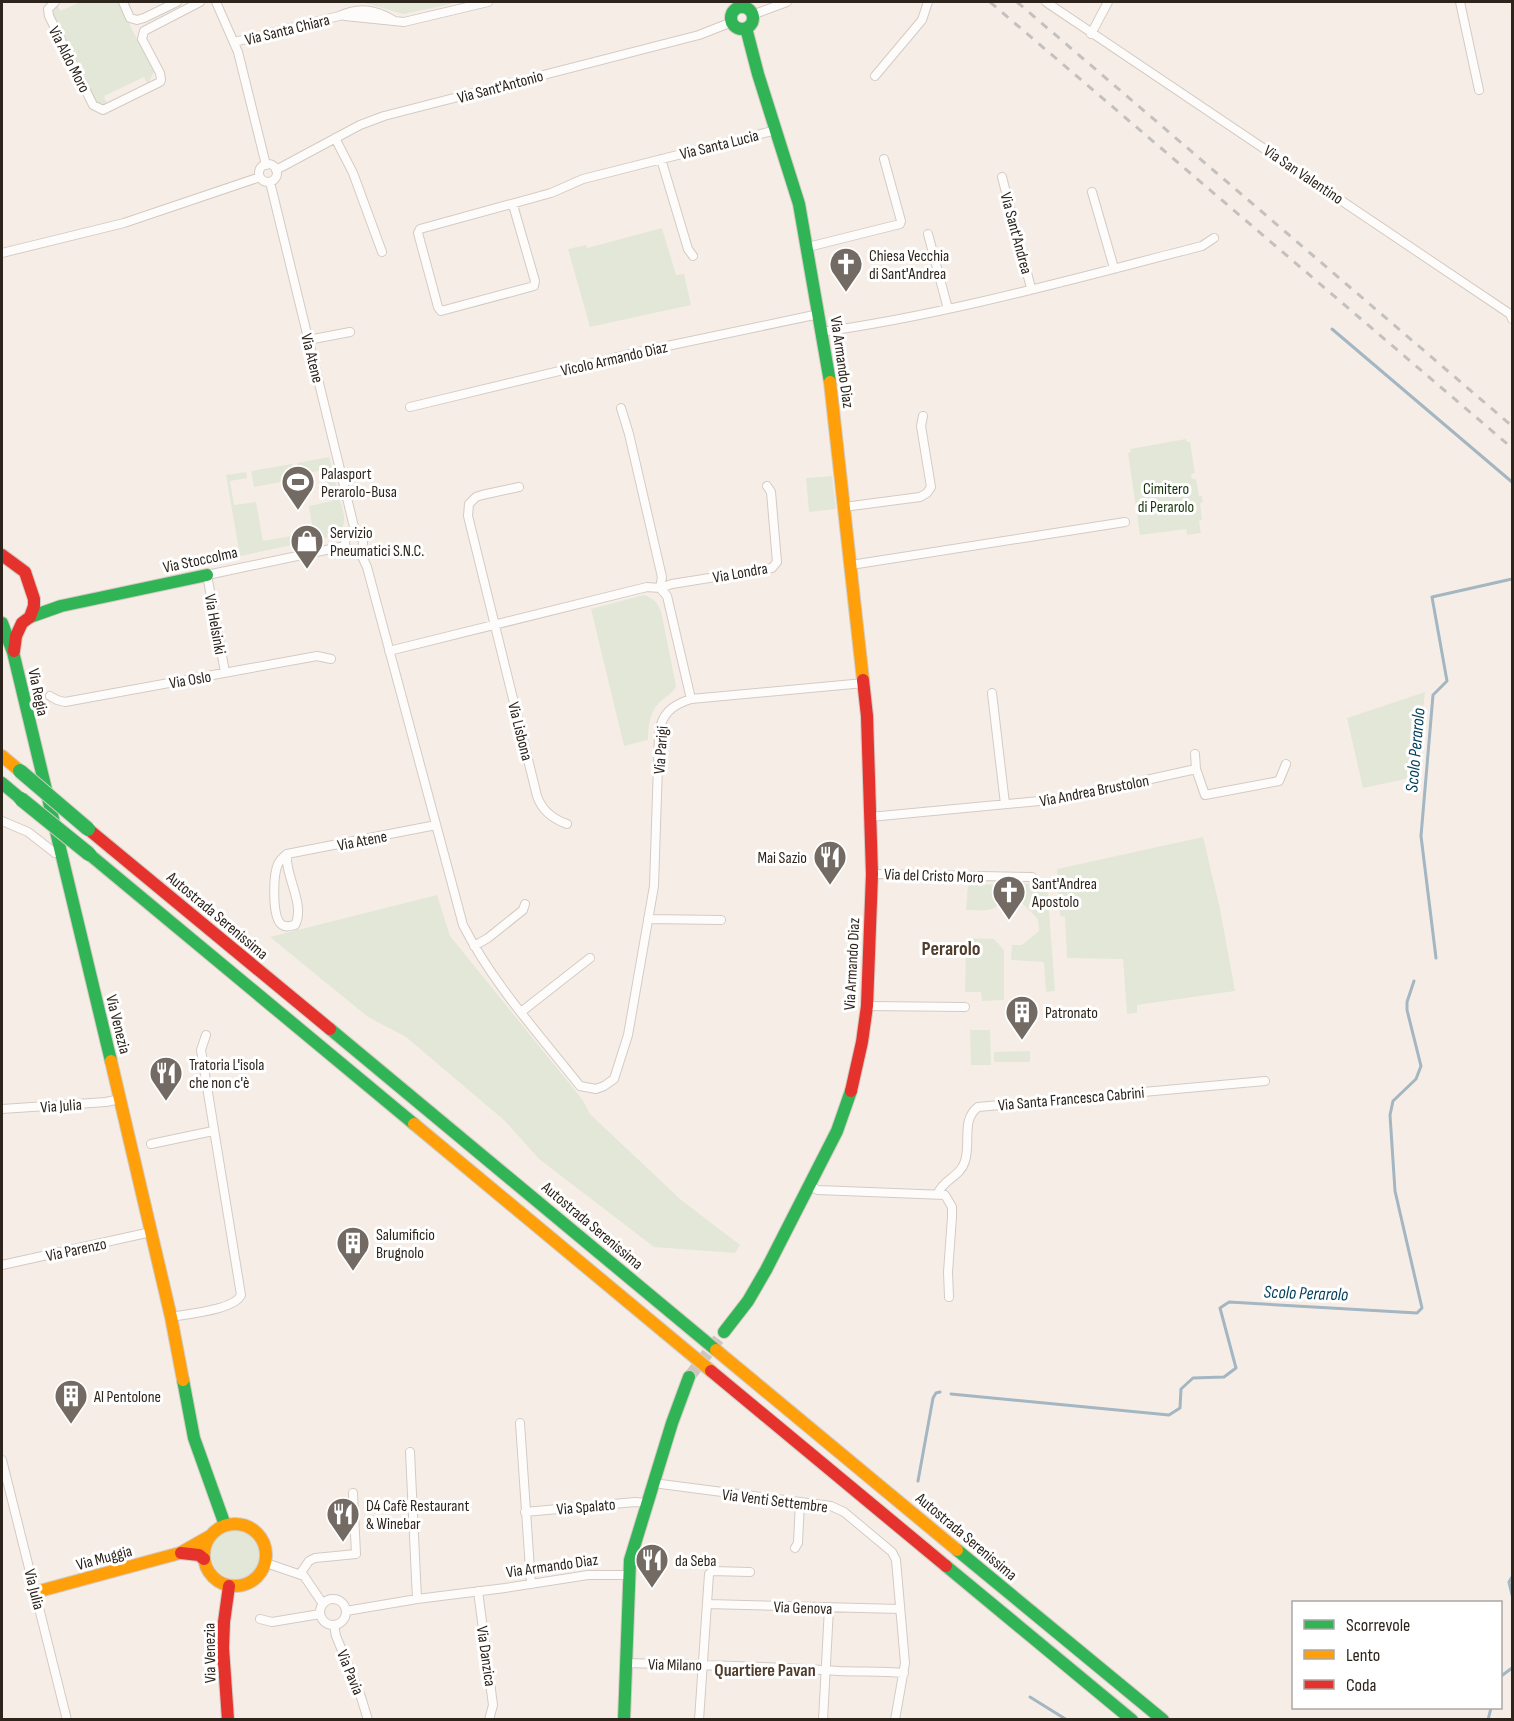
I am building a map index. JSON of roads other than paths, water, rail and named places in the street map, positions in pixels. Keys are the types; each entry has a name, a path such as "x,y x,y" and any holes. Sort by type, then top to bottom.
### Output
{"main road":[{"path":"745,8 752,23 746,28 740,28 732,22 733,12 745,8"},
{"name":"Via Armando Diaz","path":"724,1332 748,1301 766,1270 837,1131 849,1102 867,1006 872,874 864,683 831,389 808,246 795,191 746,28"},
{"path":"5,561 17,565 25,572 33,590 45,602 61,606"},
{"name":"Via Stoccolma","path":"26,620 61,606 207,575"},
{"name":"Via Regia","path":"13,652 16,636 34,606 33,590"},
{"name":"Via Regia","path":"2,621 10,625 26,620"},
{"name":"Via Regia","path":"2,621 13,652 32,739"},
{"name":"Via Venezia","path":"32,739 171,1317 194,1438 202,1467 225,1525"},
{"name":"Autostrada Serenissima","path":"2,756 1163,1719"},
{"path":"2,783 1132,1719"},
{"path":"627,1719 629,1575 633,1545 689,1377"},
{"path":"244,1524 253,1528 265,1543 266,1563 262,1572 256,1579 238,1586 229,1586 215,1579 204,1559 205,1547 210,1536 225,1525 244,1524"},
{"name":"Via Muggia","path":"36,1592 180,1553 210,1536"},
{"name":"Via Muggia","path":"180,1553 199,1555 204,1559"},
{"name":"Via Venezia","path":"228,1719 223,1648 229,1586"}],"street":[{"name":"Via Aldo Moro","path":"55,2 48,9 49,16 93,105 103,110 160,82 160,73 142,39 144,31 200,2"},
{"path":"123,2 130,18 137,20 177,2"},
{"path":"216,2 234,42 266,165"},
{"name":"Via Santa Chiara","path":"234,42 339,16 352,10 383,14 393,20 414,20 488,2"},
{"path":"745,8 787,2"},
{"path":"875,76 922,20 928,2"},
{"name":"Via San Valentino","path":"1046,2 1510,314 1512,319"},
{"path":"1091,34 1108,2"},
{"path":"1460,2 1479,90"},
{"name":"Via Sant'Antonio","path":"276,170 335,138 384,116 699,35 732,22"},
{"name":"Via Santa Lucia","path":"513,205 535,281 534,286 441,311 438,307 419,230 513,205 564,188 583,179 776,130"},
{"path":"335,138 355,179 382,252"},
{"name":"Via Santa Lucia","path":"661,159 688,249 693,256"},
{"path":"808,246 900,224 884,159"},
{"path":"266,165 276,170 276,175 270,182 260,177 260,169 266,165"},
{"path":"2,253 124,223 260,177"},
{"name":"Via Sant'Andrea","path":"1002,177 1031,288"},
{"name":"Via Atene","path":"270,182 356,535 362,541 362,547 359,550 367,567 459,915 474,946 521,1012 580,1086 591,1089 600,1088"},
{"path":"1092,192 1114,268"},
{"path":"928,234 948,309"},
{"name":"Via Sant'Andrea","path":"822,332 948,309 1202,246 1214,238"},
{"name":"Vicolo Armando Diaz","path":"410,406 560,370 819,314"},
{"path":"308,340 350,332"},
{"path":"621,408 662,577 660,588"},
{"path":"844,507 920,497 927,493 931,487 921,426 923,416"},
{"name":"Via Londra","path":"660,588 775,566 777,557 775,529 771,492 767,486"},
{"name":"Via Lisbona","path":"519,487 476,497 468,508 468,516 540,803 555,820 567,824"},
{"path":"851,565 1125,522"},
{"path":"356,535 347,537 345,546 351,552 359,550"},
{"name":"Via Stoccolma","path":"207,575 345,546"},
{"name":"Via Helsinki","path":"207,575 225,672"},
{"path":"389,651 647,587 660,588 667,596 691,699"},
{"name":"Via Oslo","path":"50,696 65,702 317,656 332,659"},
{"name":"Via Parigi","path":"600,1088 614,1079 623,1054 630,1027 654,886 659,728 663,717 668,710 691,699 864,683"},
{"path":"992,693 1005,804"},
{"path":"1195,754 1196,769 1205,795 1279,781 1286,764"},
{"name":"Via Andrea Brustolon","path":"870,817 1060,799 1196,769"},
{"path":"2,821 28,832 55,853 59,852"},
{"name":"Via Atene","path":"287,854 436,825"},
{"path":"287,854 287,866 293,879 298,911 298,920 295,925 289,926 281,924 276,917 274,882 279,861 287,854"},
{"name":"Via del Cristo Moro","path":"872,874 1032,877"},
{"path":"474,946 488,938 523,910 525,904"},
{"path":"648,919 721,920"},
{"path":"521,1012 590,958"},
{"path":"867,1006 965,1007"},
{"path":"171,1317 228,1305 237,1301 241,1295 201,1050 206,1035"},
{"name":"Via Santa Francesca Cabrini","path":"938,1193 941,1187 956,1176 965,1161 969,1116 978,1107 1265,1081"},
{"name":"Via Julia","path":"2,1109 106,1102 120,1099"},
{"path":"151,1144 213,1131"},
{"path":"809,1186 818,1190 945,1195 952,1207 948,1272 949,1297"},
{"name":"Via Parenzo","path":"2,1265 151,1232"},
{"path":"520,1424 531,1584"},
{"path":"410,1452 417,1599"},
{"name":"Via Julia","path":"2,1460 67,1719"},
{"name":"Via Venti Settembre","path":"653,1483 838,1508 892,1552 898,1568 905,1663 895,1719"},
{"path":"300,1574 315,1558 357,1554 353,1493"},
{"name":"Via Spalato","path":"525,1512 635,1502 647,1503"},
{"path":"795,1548 798,1543 800,1502"},
{"path":"266,1563 300,1574 323,1604 320,1614"},
{"path":"699,1719 709,1574 712,1571 750,1572"},
{"name":"Via Armando Diaz","path":"323,1604 331,1600 339,1601 346,1611 595,1574 629,1575"},
{"name":"Via Danzica","path":"478,1591 494,1705 489,1719"},
{"name":"Via Genova","path":"707,1604 900,1609"},
{"path":"823,1719 829,1608"},
{"path":"320,1614 326,1623 334,1625 344,1619 346,1611"},
{"path":"260,1619 272,1622 320,1614"},
{"name":"Via Pavia","path":"334,1625 336,1636 368,1719"},
{"name":"Via Milano","path":"626,1663 904,1673"}],"waterway":[{"name":"Scolo Perarolo","path":"1332,329 1512,482"},
{"name":"Scolo Perarolo","path":"1436,958 1421,836 1433,695 1447,681 1432,597 1512,579"},
{"name":"Scolo Perarolo","path":"951,1394 1169,1415 1180,1408 1181,1389 1193,1378 1224,1377 1236,1368 1220,1308 1229,1302 1417,1313 1422,1308 1395,1191 1390,1115 1393,1101 1416,1079 1421,1066 1407,1010 1407,1002 1414,981"},
{"name":"Scolo Perarolo","path":"918,1481 933,1398 936,1393 940,1392"},
{"path":"1512,1577 1509,1582 1512,1595"},
{"path":"1502,1676 1512,1668"},
{"name":"Scolo Perarolo","path":"1030,1697 1067,1720"},
{"path":"1488,1720 1491,1709"}],"tunnel":[{"path":"689,1377 724,1332"}],"railway":[{"path":"990,2 1512,448"},
{"path":"1017,2 1512,426"}],"place":[{"name":"Chiesa Vecchia di Sant'Andrea","path":"846,293"},
{"name":"Palasport Perarolo-Busa","path":"298,511"},
{"name":"Servizio Pneumatici S.N.C.","path":"307,570"},
{"name":"Mai Sazio","path":"830,886"},
{"name":"Sant'Andrea Apostolo","path":"1009,921"},
{"name":"Patronato","path":"1022,1041"},
{"name":"Tratoria L'isola che non c'è","path":"166,1102"},
{"name":"Salumificio Brugnolo","path":"353,1272"},
{"name":"Al Pentolone","path":"71,1425"},
{"name":"D4 Cafè Restaurant & Winebar","path":"343,1543"},
{"name":"da Seba","path":"652,1589"}],"district":[{"name":"Perarolo","path":"951,948"},
{"name":"Quartiere Pavan","path":"765,1670"}],"park label":[{"name":"Cimitero di Perarolo","path":"1166,497"}]}
